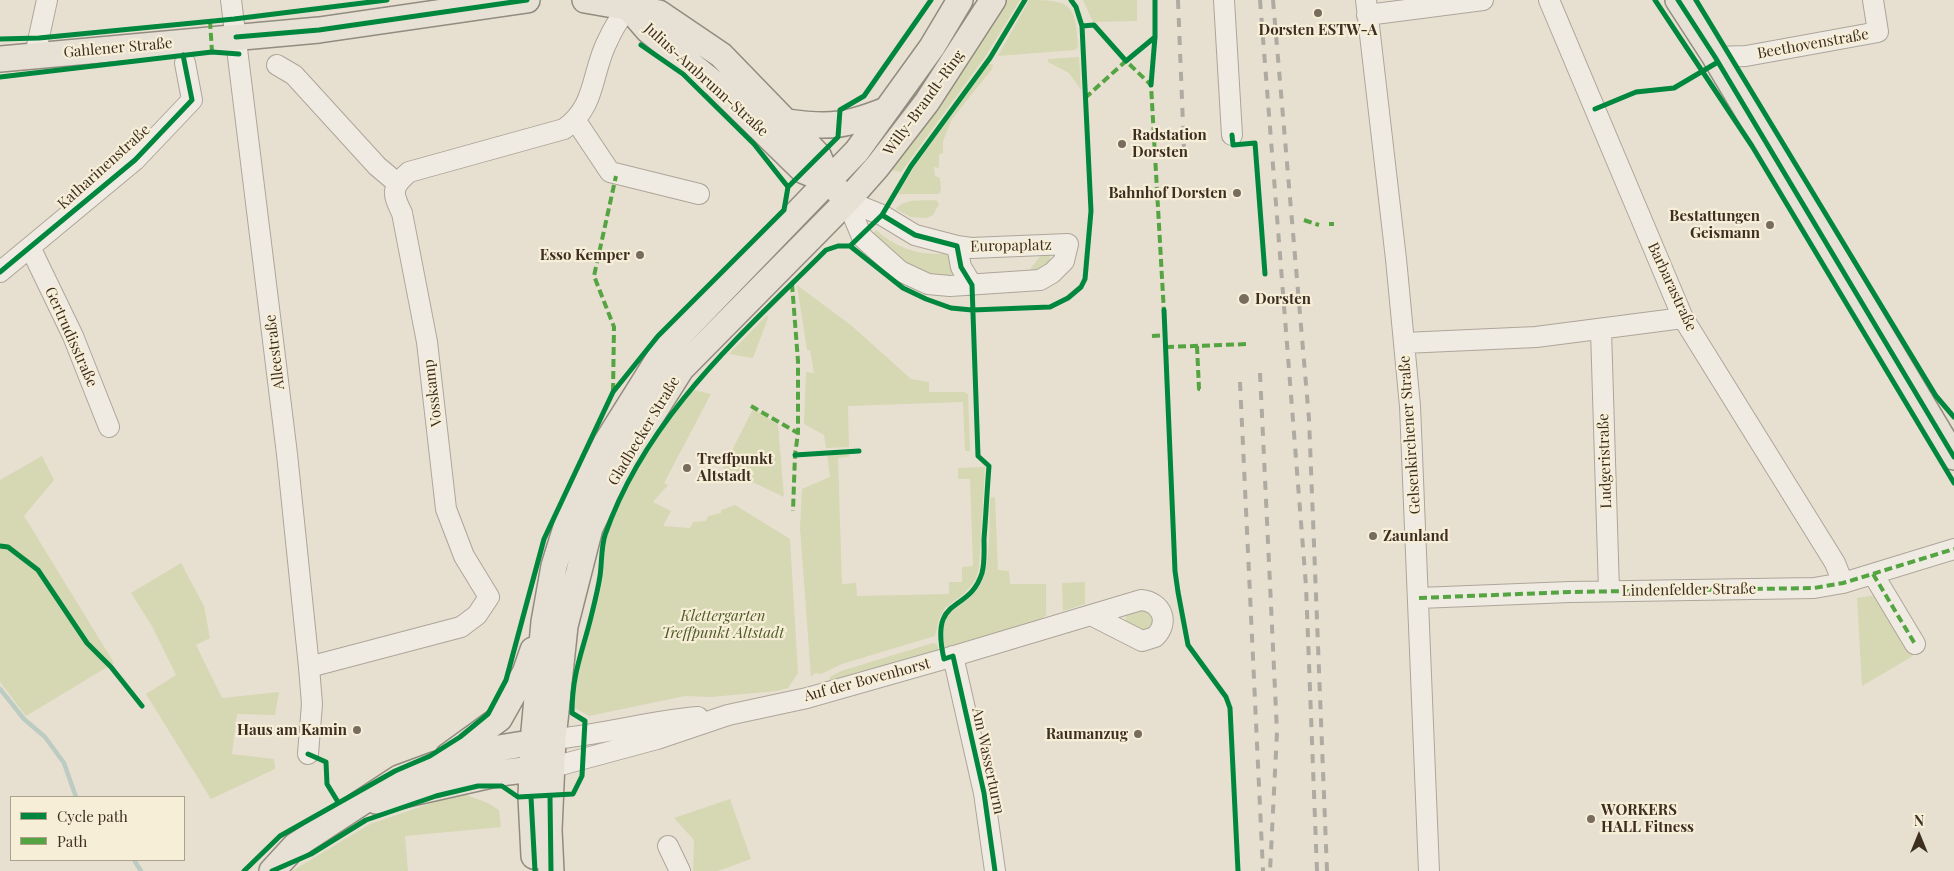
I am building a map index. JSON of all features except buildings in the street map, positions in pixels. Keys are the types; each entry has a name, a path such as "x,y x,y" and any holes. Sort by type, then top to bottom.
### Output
{"main road":[{"name":"Gahlener Straße","path":"0,59 328,29 527,0"},
{"path":"585,0 631,3"},
{"name":"Willy-Brandt-Ring","path":"829,182 856,151 932,48 960,0"},
{"name":"Willy-Brandt-Ring","path":"847,201 877,167 927,102 993,0"},
{"path":"1678,0 1715,57 1954,457"},
{"name":"Julius-Ambrunn-Straße","path":"631,3 659,12 721,55 818,154 829,182"},
{"name":"Julius-Ambrunn-Straße","path":"631,3 648,30 716,85 804,171 829,182"},
{"path":"787,122 811,126 846,124 886,110"},
{"path":"829,182 847,201"},
{"name":"Gladbecker Straße","path":"544,622 554,566 569,518 606,442 635,395 664,352 829,182"},
{"name":"Gladbecker Straße","path":"543,741 565,626 590,528 624,459 681,369 847,201"},
{"path":"544,622 542,768 550,830 552,871"},
{"path":"437,764 498,719 525,673 544,622"},
{"path":"272,871 295,846 399,778 437,764 543,741"},
{"path":"356,806 487,775 542,768"},
{"path":"535,871 531,797 542,768"}],"street":[{"path":"35,55 47,0"},
{"name":"Alleestraße","path":"231,0 284,434 310,667 312,704 308,754"},
{"path":"1224,0 1232,135"},
{"path":"1367,7 1483,0"},
{"name":"Barbarastraße","path":"1549,0 1684,318 1835,563 1843,584"},
{"name":"Beethovenstraße","path":"1715,57 1746,56 1878,32 1873,0"},
{"path":"277,65 294,75 376,166 396,183 409,172 564,129 576,121 587,103 607,40 631,3"},
{"name":"Gelsenkirchener Straße","path":"1367,7 1411,416 1429,871"},
{"name":"Katharinenstraße","path":"0,272 31,249 135,160 192,100 185,63"},
{"path":"576,121 610,172 699,194"},
{"name":"Vosskamp","path":"310,667 461,627 477,615 489,597 464,556 446,509 427,342 402,213 394,197 396,183"},
{"name":"Europaplatz","path":"847,201 882,215 916,235 957,246 970,248 1068,244 1064,261 1045,278 1034,281 939,286 921,281 900,270 862,237 847,201"},
{"name":"Europaplatz","path":"957,246 961,267 972,285"},
{"name":"Gertrudisstraße","path":"31,249 73,336 109,427"},
{"path":"1404,343 1536,337 1684,318"},
{"name":"Ludgeristraße","path":"1601,330 1609,592"},
{"name":"Lindenfelder Straße","path":"1419,598 1814,588 1843,584 1954,549"},
{"path":"1874,574 1915,644"},
{"name":"Auf der Bovenhorst","path":"542,768 657,739 728,715 807,698 1091,615"},
{"name":"Am Wasserturm","path":"953,656 984,793 995,871"},
{"name":"Auf der Bovenhorst","path":"543,741 584,737 677,719 728,715"},
{"path":"668,846 680,871"}],"green space":[{"path":"1003,0 1020,0 985,57 901,172 891,170 892,163"},
{"path":"1029,0 1055,1 1069,8 1076,22 1078,48 1075,50 998,56"},
{"path":"1083,0 1137,0 1137,21 1093,22"},
{"path":"1079,57 1081,90 1069,73 1048,62 1048,59"},
{"path":"989,64 993,64 992,69 952,119 943,141 943,153 939,154 939,168 934,167 935,176 940,178 941,190 939,194 898,194 914,167"},
{"path":"936,200 939,204 933,215 926,218 911,217 896,209 904,203"},
{"path":"876,230 901,247 910,250 930,254 951,253 957,279 931,275 910,266 871,235"},
{"path":"1045,250 1050,254 1050,261 1040,270 1028,272"},
{"path":"797,285 852,326 911,379 929,382 929,392 964,392 968,394 970,451 965,451 963,402 848,406 849,447 826,448 824,435 804,424 806,372 814,373 810,350 807,350"},
{"path":"767,315 768,318 753,358 729,354"},
{"name":"Klettergarten Treffpunkt Altstadt","path":"694,390 711,394 664,483 668,485 653,502 671,511 663,526 690,528 693,522 706,521 708,516 721,513 721,510 735,505 790,539 798,673 788,688 777,691 711,697 685,696 589,716 575,708 576,673 599,595 607,537 621,501 643,459 669,418"},
{"path":"753,409 778,425 784,497 723,468"},
{"path":"849,453 849,457 838,458 842,584 856,583 857,596 949,594 949,582 962,582 962,567 973,566 970,479 958,479 958,468 985,467 979,567 976,579 965,593 945,608 939,619 935,636 842,664 821,674 815,673 811,677 800,528 802,489 830,477 827,454"},
{"path":"42,456 54,480 24,516 114,663 26,716 0,682 0,480"},
{"path":"995,497 998,570 1009,571 1010,584 1046,584 1046,615 1039,621 945,649 943,634 945,623 950,614 979,587 984,576 989,548 990,498"},
{"path":"181,563 204,606 210,638 196,645 222,698 279,692 275,715 237,714 232,754 274,759 275,769 211,799 146,694 176,675 152,626 131,593"},
{"path":"1085,582 1085,604 1063,611 1062,583"},
{"path":"1877,595 1913,656 1862,686 1857,598"},
{"path":"1147,609 1156,623 1145,632 1125,623 1126,615"},
{"path":"933,643 937,644 939,652 827,684 831,676 841,671"},
{"path":"461,793 488,803 499,810 501,827 405,836 408,871 292,871 370,824"},
{"path":"730,799 751,859 718,871 693,871 694,840 674,818"}],"waterway":[{"path":"0,689 24,719 45,737 64,763 76,796"},
{"path":"135,861 141,871"}],"railway":[{"path":"1178,0 1184,150"},
{"path":"1260,0 1306,586 1317,871"},
{"path":"1273,0 1309,419 1327,871"},
{"path":"1260,373 1277,732 1270,871"},
{"path":"1240,382 1263,871"}],"marked path":[{"path":"210,21 212,52"},
{"path":"1085,98 1126,61 1151,85 1164,313"},
{"path":"613,391 614,327 594,276 616,176"},
{"path":"1304,220 1319,225"},
{"path":"1329,224 1334,224"},
{"path":"792,284 798,361 798,433"},
{"path":"1152,336 1165,335"},
{"path":"1166,347 1249,344"},
{"path":"1197,346 1199,389 1203,389"},
{"path":"751,406 798,433 795,455 793,511"},
{"path":"1419,598 1570,592 1814,588 1843,583 1954,549"},
{"path":"1873,574 1915,644"}],"cycle path":[{"path":"0,39 39,38 234,19 387,0"},
{"path":"236,37 319,30 527,0"},
{"path":"244,871 280,836 395,771 430,756 460,737 488,714 506,680 544,539 613,392 658,336 784,210 788,187 838,137 840,110 864,96 931,0"},
{"path":"850,246 882,215 911,166 990,58 1025,0"},
{"path":"272,871 311,854 366,820 436,796 478,786 502,786 518,797 573,794 582,776 585,721 572,713 574,685 600,576 605,535 623,492 645,453 670,416 699,381 729,347 826,250 838,246 850,246 903,288 951,308 972,310 1050,307 1068,298 1081,287 1085,279 1091,211 1082,26 1076,7 1071,0"},
{"path":"1151,85 1155,37 1155,0"},
{"path":"1655,0 1752,146 1954,483"},
{"path":"1678,0 1715,57 1954,457"},
{"path":"1696,0 1936,396 1954,417"},
{"path":"1082,26 1094,25 1126,61 1155,37"},
{"path":"641,45 683,74 754,144 788,187"},
{"path":"0,77 212,52 239,54"},
{"path":"0,272 135,160 192,100 183,55"},
{"path":"1595,109 1636,92 1674,88 1718,62"},
{"path":"1232,135 1233,145 1255,143 1265,274"},
{"path":"882,215 915,235 957,246 961,267 972,285 978,456 989,466 984,565 976,586 946,614 942,624 941,638 944,659 953,656 984,793 995,871"},
{"path":"1164,310 1175,571 1188,645 1226,697 1230,708 1238,871"},
{"path":"795,455 859,451"},
{"path":"0,546 8,547 38,570 87,643 111,667 142,706"},
{"path":"308,754 326,762 327,784 338,802"},
{"path":"550,796 551,871"},
{"path":"531,797 535,871"}],"place":[{"name":"Dorsten ESTW-A","path":"1318,13"},
{"name":"Radstation Dorsten","path":"1122,144"},
{"name":"Bahnhof Dorsten","path":"1237,193"},
{"name":"Bestattungen Geismann","path":"1770,225"},
{"name":"Esso Kemper","path":"640,255"},
{"name":"Dorsten","path":"1244,299"},
{"name":"Treffpunkt Altstadt","path":"687,468"},
{"name":"Zaunland","path":"1373,536"},
{"name":"Haus am Kamin","path":"357,730"},
{"name":"Raumanzug","path":"1138,734"},
{"name":"WORKERS HALL Fitness","path":"1591,819"}]}
